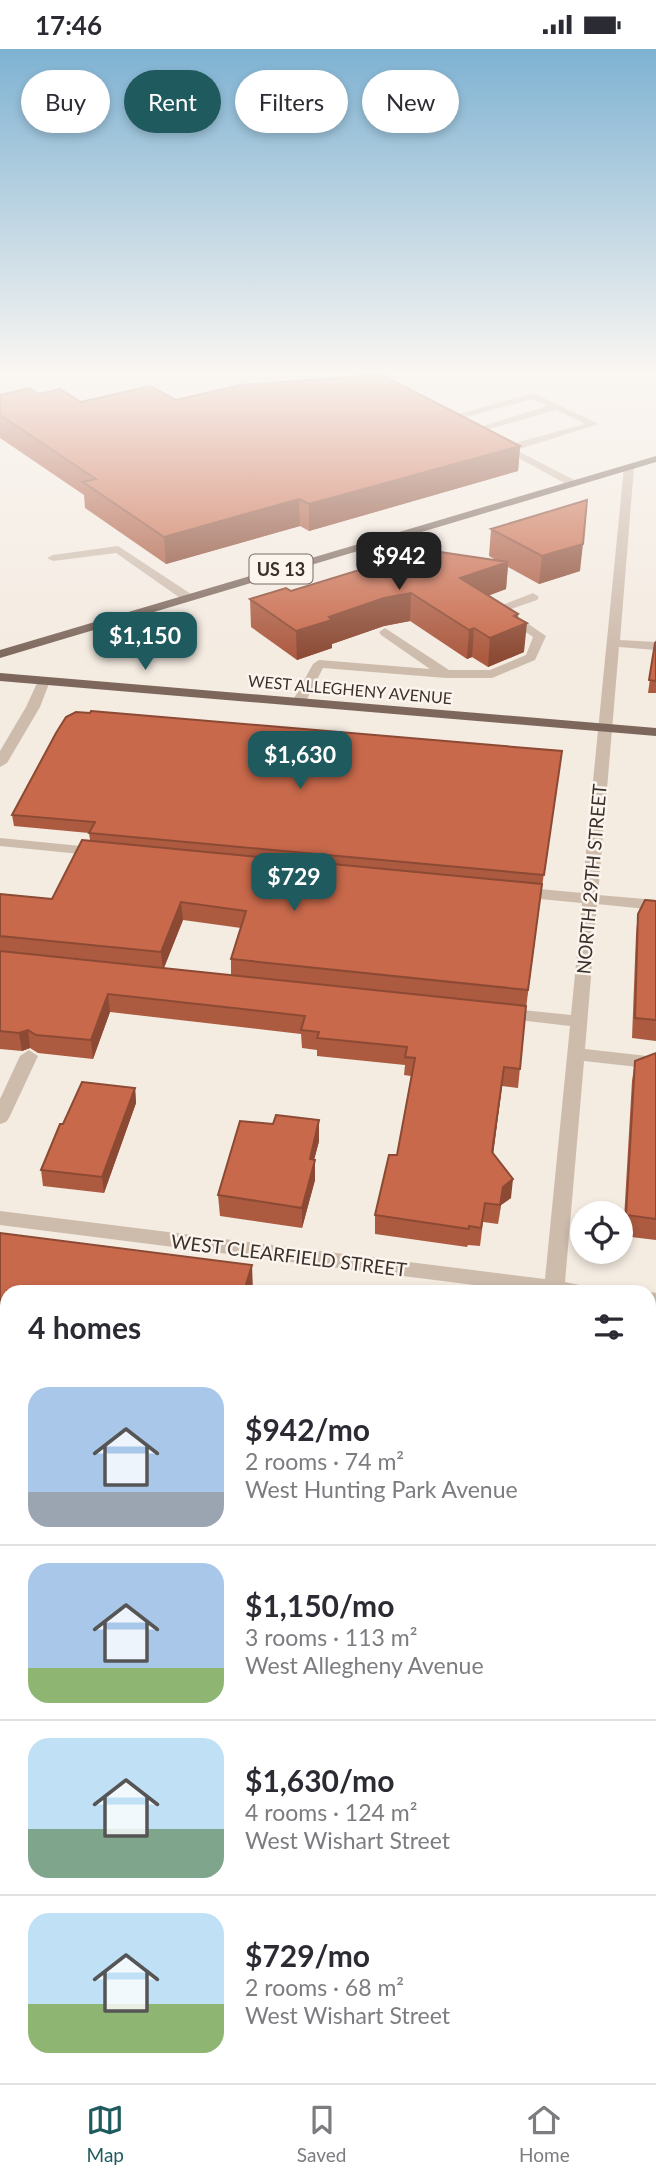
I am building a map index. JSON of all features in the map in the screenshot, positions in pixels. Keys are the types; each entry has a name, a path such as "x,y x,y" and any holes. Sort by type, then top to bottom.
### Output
{"main road":[{"name":"US 13","path":"8,657 187,597 622,469"},
{"path":"8,657 44,681"},
{"name":"WEST ALLEGHENY AVENUE","path":"0,677 656,732"}],"street":[{"path":"545,469 572,483"},
{"name":"NORTH 29TH STREET","path":"554,1285 629,469"},
{"path":"53,558 118,549 187,597"},
{"path":"299,702 319,664 446,674 492,674 531,657 540,636 498,609 533,597"},
{"path":"384,632 446,674"},
{"path":"613,643 656,646"},
{"path":"0,763 33,707 44,681"},
{"path":"0,842 124,854"},
{"path":"508,891 656,905"},
{"path":"491,1011 578,1021"},
{"path":"575,1054 656,1063"},
{"path":"0,1118 29,1056"},
{"name":"WEST CLEARFIELD STREET","path":"0,1218 516,1285"}],"building":[{"path":"81,469 437,469 309,504 299,499 164,537 83,482 96,479"},
{"path":"587,500 583,544 542,556 491,529"},
{"path":"413,548 508,562 460,578 518,614 514,616 527,623 490,638 474,628 469,630 411,593 384,598 329,617 332,620 296,631 250,599 286,588 291,591 366,568 366,564 411,551"},
{"path":"656,642 656,681 649,680"},
{"path":"91,711 562,751 544,875 89,833 95,822 12,815 66,717 76,712"},
{"path":"82,840 542,884 528,990 231,959 246,911 181,902 161,952 0,936 0,894 52,899"},
{"path":"645,900 656,901 656,1020 635,1018 638,914"},
{"path":"0,951 526,1006 520,1069 504,1067 492,1152 513,1179 503,1187 500,1205 485,1203 481,1228 469,1226 469,1229 375,1215 389,1155 397,1155 415,1058 405,1057 407,1047 317,1038 319,1032 301,1030 305,1016 108,994 91,1040 36,1035 28,1030 19,1033 0,1031"},
{"path":"656,1053 656,1219 633,1216 633,1201 627,1201 635,1061"},
{"path":"82,1082 135,1088 102,1177 41,1170 60,1124 63,1124"},
{"path":"276,1115 319,1120 310,1159 315,1160 302,1208 218,1195 240,1121 273,1124"},
{"path":"0,1233 252,1265 246,1285 0,1285"}]}
